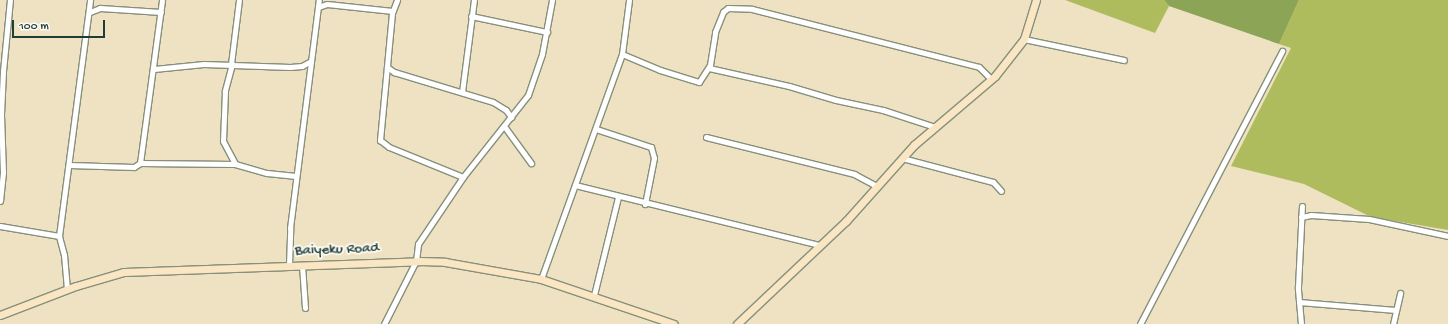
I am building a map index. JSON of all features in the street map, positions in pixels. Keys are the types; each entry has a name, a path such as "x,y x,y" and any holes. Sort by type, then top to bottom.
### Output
{"main road":[{"path":"737,324 846,221 902,158 935,127 991,80 1024,39 1036,0"},
{"name":"Baiyeku Road","path":"0,315 67,289 124,272 416,261 445,262 541,279 594,295 674,324"}],"street":[{"path":"0,201 1,71 10,0"},
{"path":"67,289 64,255 59,236 90,12 90,0"},
{"path":"140,163 154,69 162,0"},
{"path":"235,164 223,141 225,91 231,64 239,0"},
{"path":"289,265 296,176 311,72 311,61 319,0"},
{"path":"397,0 393,11 379,131 383,144 463,177"},
{"path":"462,92 474,0"},
{"path":"384,324 416,261 418,244 463,177 528,95 547,32 552,0"},
{"path":"541,279 622,54 629,0"},
{"path":"318,7 327,4 393,11"},
{"path":"90,12 100,8 161,12"},
{"path":"622,54 638,62 697,82 709,68 721,16 728,8 744,8 772,12 804,23 937,55 979,67 991,80"},
{"path":"471,16 547,32"},
{"path":"1024,39 1124,60"},
{"path":"1140,324 1282,51"},
{"path":"154,69 162,66 231,64 302,66 311,61"},
{"path":"154,62 162,66"},
{"path":"302,66 311,72"},
{"path":"387,67 394,72 493,102 506,110 512,117"},
{"path":"709,68 789,86 836,100 883,110 935,127"},
{"path":"386,77 394,72"},
{"path":"504,126 531,163"},
{"path":"596,129 651,147 654,158 645,204"},
{"path":"706,137 854,174 877,186"},
{"path":"902,158 993,182 1001,191"},
{"path":"69,165 134,168 140,163 235,164 267,173 296,176"},
{"path":"575,185 645,204 819,245"},
{"path":"594,295 618,197"},
{"path":"1301,324 1302,206"},
{"path":"1301,217 1311,215 1369,219 1448,236"},
{"path":"0,226 59,236"},
{"path":"302,265 305,308"},
{"path":"1394,324 1400,294"},
{"path":"1300,302 1396,310"}],"green space":[{"path":"1065,0 1164,0 1169,6 1155,33"},
{"path":"1164,0 1299,0 1279,44 1169,6"},
{"path":"1299,0 1448,0 1448,230 1371,217 1304,184 1231,166 1291,48 1279,44"}]}
